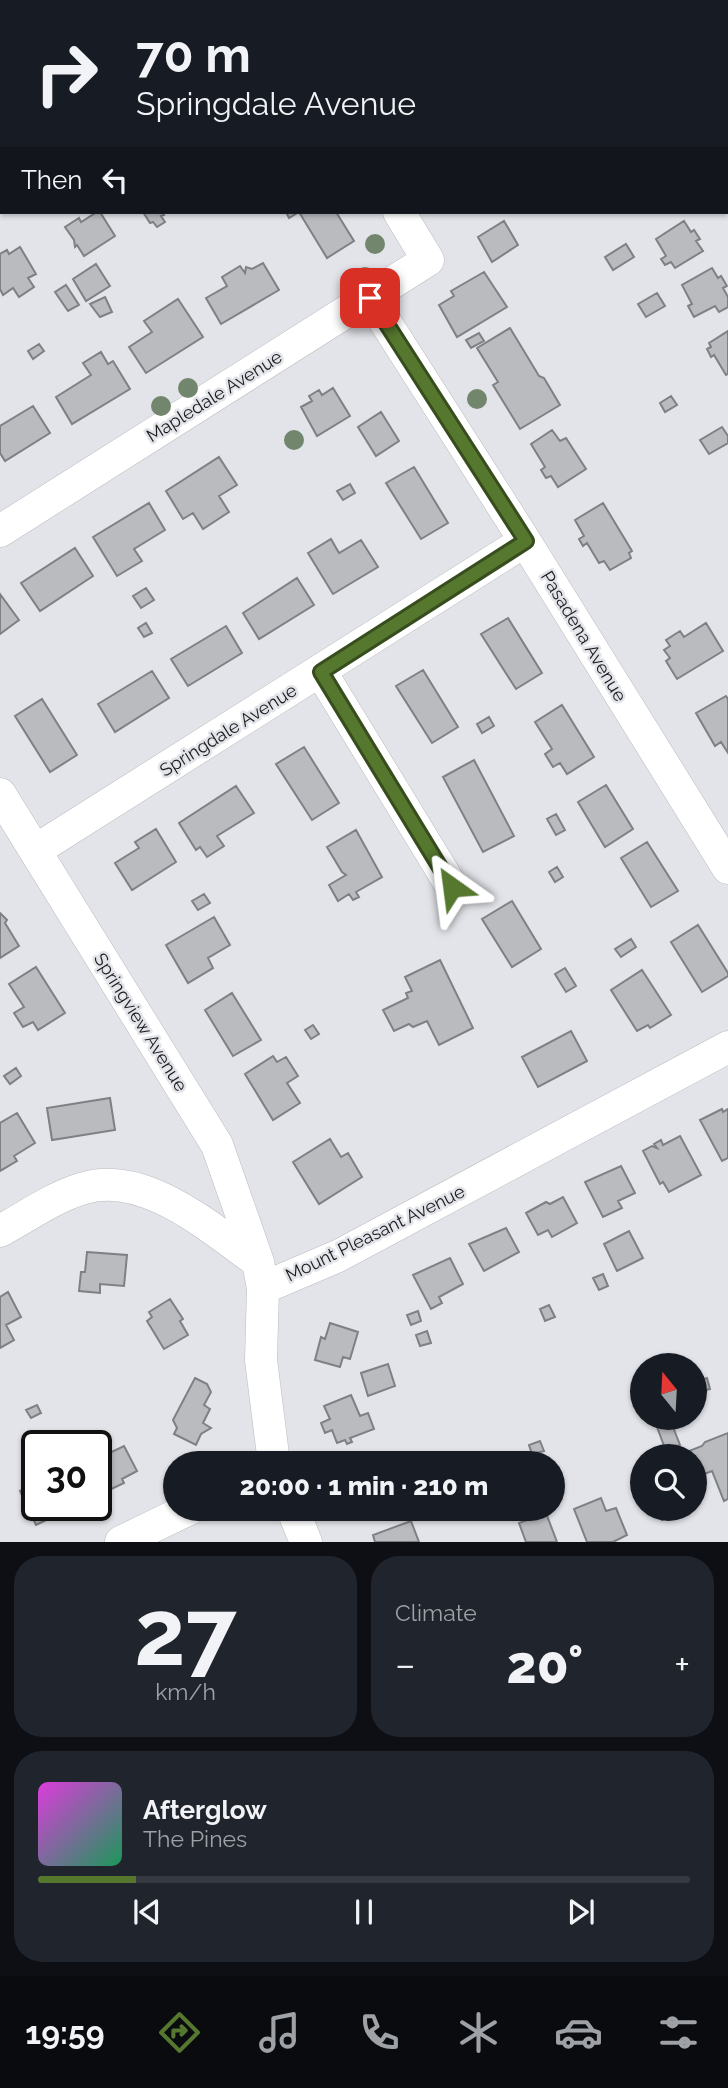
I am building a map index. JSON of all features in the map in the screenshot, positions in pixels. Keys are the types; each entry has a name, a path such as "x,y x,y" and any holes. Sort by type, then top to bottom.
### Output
{"street":[{"name":"Mapledale Avenue","path":"0,531 428,260 399,214"},
{"name":"Pasadena Avenue","path":"370,298 526,541 728,868"},
{"name":"Springdale Avenue","path":"36,850 526,541"},
{"path":"321,672 452,887"},
{"name":"Springview Avenue","path":"0,794 217,1145 261,1275"},
{"name":"Mount Pleasant Avenue","path":"0,1231 71,1193 94,1186 117,1184 145,1191 167,1202 261,1275 338,1256 728,1047"},
{"path":"261,1275 261,1360 272,1451"},
{"path":"121,1542 164,1521"},
{"path":"297,1521 306,1542"}],"building":[{"path":"94,214 101,214 115,236 84,256 77,245 75,247 74,240 65,227 79,218 81,222"},
{"path":"144,214 164,215 161,216 165,222 157,227 153,222 150,223"},
{"path":"300,214 337,214 354,241 327,258"},
{"path":"504,221 518,245 492,262 478,237"},
{"path":"684,221 700,239 696,241 703,251 675,268 671,262 665,265 661,259 666,256 656,239"},
{"path":"626,244 634,257 613,270 605,257"},
{"path":"20,247 36,274 28,278 34,287 19,297 13,288 3,295 0,289 0,254 7,250 9,254"},
{"path":"263,263 279,290 221,324 206,298 227,286 222,277 240,266 245,273 246,267 252,269"},
{"path":"96,264 110,286 86,301 73,279"},
{"path":"712,268 727,286 723,288 728,297 728,307 719,312 715,306 694,317 688,306 692,304 682,285"},
{"path":"484,272 507,307 457,337 439,305 454,296 451,291"},
{"path":"66,285 79,305 68,311 55,292"},
{"path":"657,293 665,306 646,317 638,304"},
{"path":"105,297 112,312 100,317 90,304"},
{"path":"178,299 203,337 146,373 129,347 152,332 144,321"},
{"path":"510,328 560,405 520,429 493,385 498,382 477,348"},
{"path":"728,331 726,375 714,355 711,357 707,349 711,347 709,343"},
{"path":"479,333 484,341 471,348 466,340"},
{"path":"39,344 44,351 33,359 28,351"},
{"path":"101,352 108,364 113,361 130,389 72,424 56,397 91,375 83,363"},
{"path":"333,388 350,416 317,436 301,407 312,401 309,396 319,390 322,395"},
{"path":"671,396 677,405 665,412 660,403"},
{"path":"33,406 50,433 5,461 0,453 0,426"},
{"path":"381,412 399,441 376,456 358,427"},
{"path":"722,427 728,436 728,443 709,454 700,440"},
{"path":"552,430 560,441 566,438 586,469 558,487 551,476 546,478 541,470 545,467 531,444"},
{"path":"219,457 237,485 219,496 229,512 203,529 193,513 183,519 166,491"},
{"path":"414,467 448,523 421,539 386,483"},
{"path":"350,484 355,493 343,500 337,491"},
{"path":"149,503 165,530 134,549 142,561 117,576 93,537"},
{"path":"603,503 632,551 629,553 631,558 610,570 604,561 599,563 587,543 583,546 579,539 584,536 575,520"},
{"path":"331,539 339,553 361,540 378,567 333,594 308,553"},
{"path":"75,548 93,576 40,611 21,583"},
{"path":"297,578 314,605 259,639 243,613"},
{"path":"146,588 154,600 141,608 133,596"},
{"path":"0,594 19,620 0,634"},
{"path":"508,618 542,673 516,689 481,634"},
{"path":"146,623 152,633 144,637 138,628"},
{"path":"706,623 723,651 677,679 666,661 670,658 664,650 670,646 666,640 680,631 684,637"},
{"path":"226,626 242,653 188,686 171,659"},
{"path":"423,670 458,727 432,743 396,686"},
{"path":"152,671 169,698 115,732 98,704"},
{"path":"726,696 728,753 721,742 715,746 696,713"},
{"path":"42,699 77,755 50,772 15,716"},
{"path":"562,705 594,757 567,774 560,763 553,767 545,754 552,749 535,722"},
{"path":"489,717 494,726 482,733 477,724"},
{"path":"304,747 339,803 312,820 276,764"},
{"path":"474,760 514,836 483,852 443,777"},
{"path":"606,785 633,829 605,847 578,802"},
{"path":"236,786 254,813 217,836 224,846 207,857 200,847 196,850 179,823"},
{"path":"556,814 565,830 556,835 547,819"},
{"path":"156,829 176,862 132,890 115,863 139,848 135,842"},
{"path":"356,830 382,877 356,892 359,897 353,900 349,894 338,901 329,885 346,875 327,847"},
{"path":"647,842 678,891 651,907 621,858"},
{"path":"557,867 563,877 555,882 549,872"},
{"path":"204,894 210,903 198,910 192,901"},
{"path":"512,901 541,949 512,967 482,919"},
{"path":"0,913 7,920 5,923 19,946 0,958"},
{"path":"214,917 230,945 208,958 213,968 188,983 166,945"},
{"path":"698,925 728,973 728,976 702,992 671,942"},
{"path":"631,939 636,947 621,957 615,949"},
{"path":"440,960 473,1028 439,1045 427,1021 413,1027 409,1024 394,1031 383,1010 408,998 406,993 412,991 405,977"},
{"path":"36,967 65,1013 38,1030 33,1022 23,1027 14,1013 24,1007 9,984"},
{"path":"565,968 576,986 566,992 555,974"},
{"path":"642,970 671,1015 650,1028 648,1025 637,1031 611,990"},
{"path":"232,993 261,1040 233,1056 205,1010"},
{"path":"313,1025 319,1034 311,1039 305,1030"},
{"path":"571,1031 587,1061 538,1087 522,1057"},
{"path":"273,1056 277,1062 286,1057 298,1076 287,1083 300,1103 273,1120 245,1074"},
{"path":"16,1068 21,1076 10,1084 4,1076"},
{"path":"110,1098 115,1130 52,1140 47,1108"},
{"path":"722,1109 723,1112 728,1109 728,1158 722,1161 700,1120"},
{"path":"17,1113 35,1143 14,1156 17,1161 0,1171 0,1123"},
{"path":"680,1136 701,1175 669,1192 663,1182 660,1184 643,1151 652,1146 657,1148 654,1144 661,1140 663,1145"},
{"path":"330,1139 341,1157 348,1153 362,1177 319,1204 293,1162"},
{"path":"621,1166 635,1193 618,1201 622,1208 603,1217 585,1182"},
{"path":"563,1197 577,1223 552,1237 548,1230 538,1235 526,1213 546,1202 550,1204"},
{"path":"506,1228 519,1252 484,1271 469,1244"},
{"path":"629,1231 643,1258 617,1271 604,1244"},
{"path":"87,1252 127,1255 124,1286 100,1284 100,1293 79,1291"},
{"path":"450,1258 463,1284 439,1297 442,1303 431,1309 413,1275"},
{"path":"603,1274 608,1286 599,1290 593,1278"},
{"path":"8,1292 21,1317 6,1325 14,1340 0,1348 0,1297"},
{"path":"170,1299 183,1319 180,1321 188,1335 164,1349 147,1321 152,1317 149,1312"},
{"path":"549,1305 555,1317 545,1321 540,1309"},
{"path":"418,1311 421,1321 411,1325 407,1315"},
{"path":"330,1323 358,1332 350,1359 343,1357 340,1367 315,1360 321,1337 325,1339"},
{"path":"427,1331 431,1343 420,1346 416,1335"},
{"path":"388,1364 395,1386 368,1396 361,1373"},
{"path":"195,1378 207,1384 211,1392 204,1405 210,1409 203,1423 211,1428 201,1434 196,1445 174,1434 177,1428 173,1420"},
{"path":"351,1395 360,1416 368,1413 374,1429 350,1438 352,1442 347,1444 345,1440 337,1443 332,1430 325,1433 321,1423 330,1419 324,1406"},
{"path":"37,1405 41,1413 31,1418 26,1410"},
{"path":"658,1430 674,1430 680,1444 663,1444"},
{"path":"728,1433 728,1499 724,1501 712,1471 707,1473 705,1442"},
{"path":"540,1441 544,1451 531,1451 529,1445"},
{"path":"124,1446 137,1471 122,1479 124,1483 112,1489 112,1452"},
{"path":"601,1498 606,1511 616,1508 627,1535 613,1542 587,1542 574,1509"},
{"path":"411,1521 419,1542 375,1542 373,1535"},
{"path":"549,1521 557,1542 526,1542 519,1523"}],"route":[{"path":"370,298 526,541 321,672 452,887"}]}
